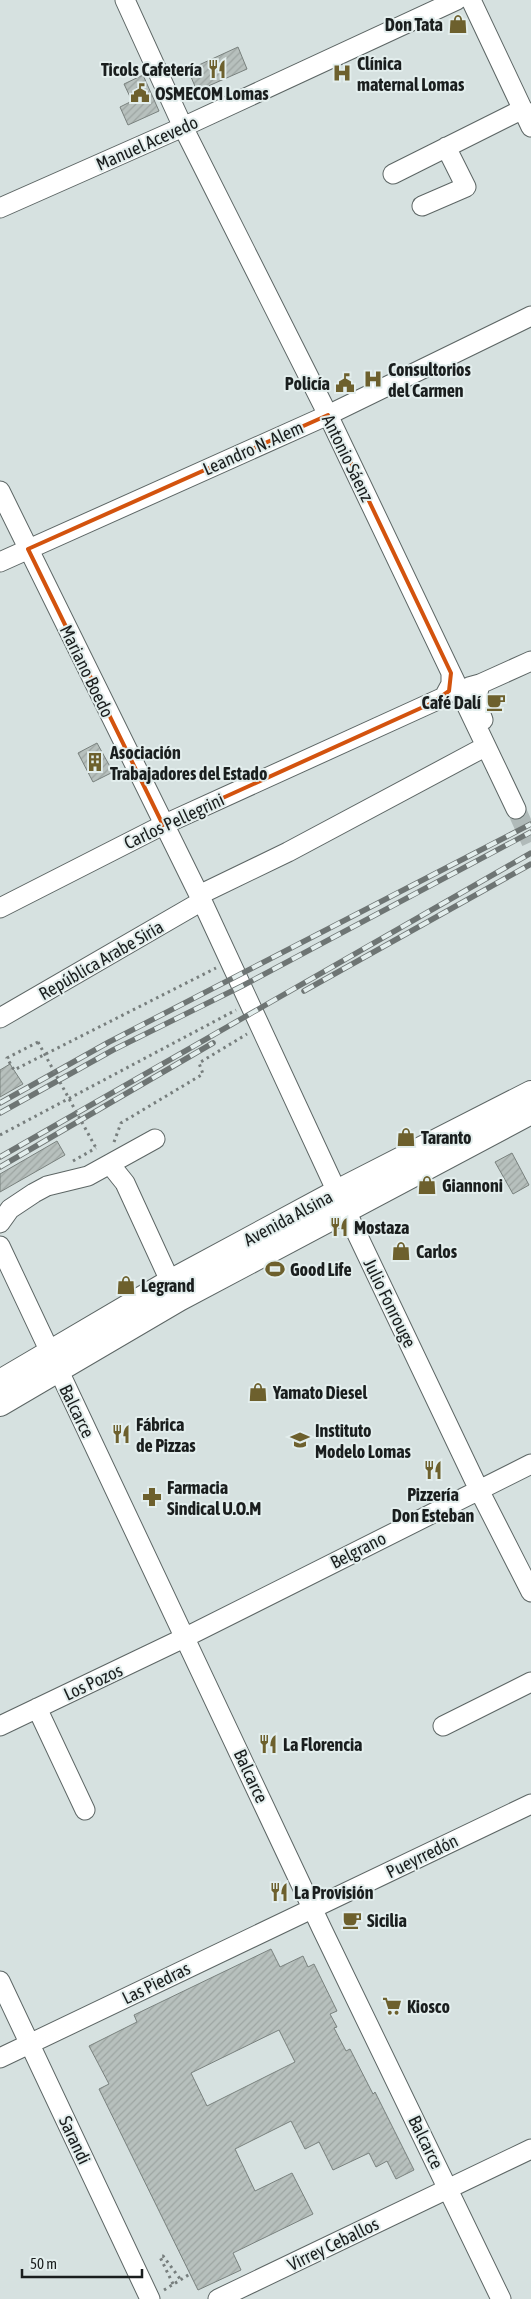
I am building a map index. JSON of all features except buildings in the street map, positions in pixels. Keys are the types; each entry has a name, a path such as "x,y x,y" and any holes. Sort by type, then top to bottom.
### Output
{"main road":[{"name":"Avenida Alsina","path":"53,1361 174,1290 341,1201 531,1093"},
{"name":"Avenida Alsina","path":"341,1201 531,1112"},
{"path":"0,1382 53,1361"},
{"path":"0,1404 53,1361"}],"street":[{"name":"Antonio Sáenz","path":"125,0 183,127 328,415 516,809"},
{"name":"Manuel Acevedo","path":"0,208 183,127 457,0"},
{"path":"471,0 531,127"},
{"path":"393,174 523,109"},
{"path":"422,206 466,187 446,147"},
{"name":"Leandro N. Alem","path":"0,562 328,415 531,316"},
{"name":"Mariano Boedo","path":"0,491 163,825 201,898 255,1013"},
{"path":"451,673 466,687 480,684 531,661"},
{"name":"Carlos Pellegrini","path":"0,908 163,825 444,697 449,691 451,673"},
{"path":"432,703 448,704 457,708 463,714 510,815 518,821 525,817 526,809 479,711 476,694 480,684"},
{"name":"República Arabe Siria","path":"0,1018 201,898 479,750"},
{"name":"Julio Fonrouge","path":"255,1013 341,1201 479,1490 531,1592"},
{"path":"0,1223 10,1209 34,1193 47,1186 88,1176 155,1139"},
{"path":"108,1165 113,1168 125,1183 174,1290"},
{"name":"Balcarce","path":"1,1250 186,1637 312,1908 500,2299"},
{"name":"Belgrano","path":"186,1637 531,1464"},
{"name":"Los Pozos","path":"0,1726 186,1637"},
{"path":"443,1726 531,1682"},
{"path":"37,1708 85,1810"},
{"name":"Pueyrredón","path":"312,1908 531,1804"},
{"name":"Las Piedras","path":"0,2058 312,1908"},
{"name":"Sarandi","path":"0,1981 150,2299"},
{"name":"Virrey Ceballos","path":"218,2299 531,2149"}],"path":[{"path":"72,1161 96,1148 69,1099 38,1042 7,1058 14,1070 230,961"},
{"path":"0,1135 69,1099 255,1013"},
{"path":"113,1146 120,1123 203,1074 199,1063 255,1013"},
{"path":"181,2280 163,2256 160,2257 173,2284 181,2280 190,2274"}],"highlighted area":[{"path":"328,415 451,673 449,691 432,703 163,825 28,549"}],"tunnel":[{"path":"516,809 531,842"}],"railway":[{"path":"0,1103 109,1042 531,824"},
{"path":"0,1113 113,1050 242,986 531,832"},
{"path":"0,1157 531,853"},
{"path":"304,991 531,864"},
{"path":"0,1167 213,1043"}],"place":[{"name":"Don Tata","path":"458,24"},
{"name":"Ticols Cafetería","path":"217,69"},
{"name":"Clínica maternal Lomas","path":"342,73"},
{"name":"OSMECOM Lomas","path":"140,93"},
{"name":"Consultorios del Carmen","path":"373,379"},
{"name":"Policía","path":"345,383"},
{"name":"Café Dalí","path":"496,702"},
{"name":"Asociación Trabajadores del Estado","path":"95,762"},
{"name":"Taranto","path":"406,1137"},
{"name":"Giannoni","path":"427,1185"},
{"name":"Mostaza","path":"339,1227"},
{"name":"Carlos","path":"401,1251"},
{"name":"Good Life","path":"275,1269"},
{"name":"Legrand","path":"126,1285"},
{"name":"Yamato Diesel","path":"258,1392"},
{"name":"Fábrica de Pizzas","path":"121,1434"},
{"name":"Instituto Modelo Lomas","path":"300,1440"},
{"name":"Pizzería Don Esteban","path":"433,1470"},
{"name":"Farmacia Sindical U.O.M","path":"152,1497"},
{"name":"La Florencia","path":"268,1744"},
{"name":"La Provisión","path":"279,1892"},
{"name":"Sicilia","path":"352,1920"},
{"name":"Kiosco","path":"392,2006"}]}
